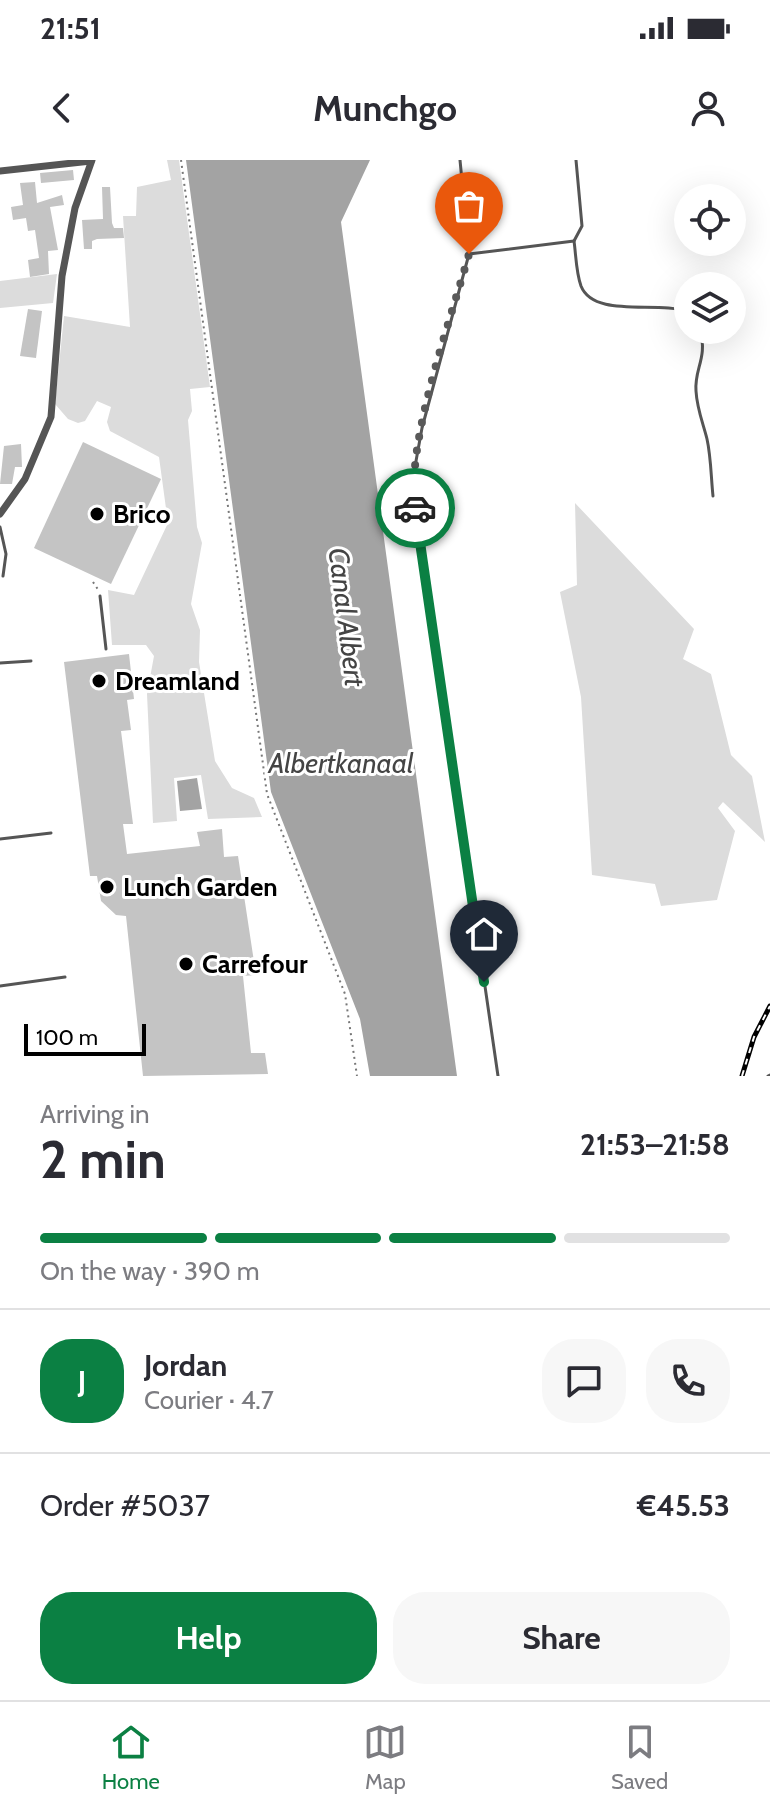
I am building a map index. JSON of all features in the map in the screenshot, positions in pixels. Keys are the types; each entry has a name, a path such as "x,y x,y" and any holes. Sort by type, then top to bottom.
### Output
{"street":[{"path":"0,171 92,161 70,229 55,347 51,417 25,479 0,514"}],"lane":[{"path":"460,160 469,254 422,428 412,483 498,1076"},
{"path":"576,160 582,226 574,241 581,285 587,296 604,305 674,307"},
{"path":"469,254 574,241"},
{"path":"704,344 702,369 695,386 700,426 707,437 713,496"},
{"path":"0,527 6,554 3,576"},
{"path":"99,594 106,649"},
{"path":"0,663 31,661"},
{"path":"0,839 51,833"},
{"path":"0,986 65,977"}],"path":[{"path":"181,160 267,794 345,994 357,1076"},
{"path":"93,582 99,594"}],"shaded area":[{"path":"167,160 179,160 210,387 190,389 192,411 188,420 197,527 202,543 191,604 200,630 199,662 215,761 232,788 254,798 262,817 208,819 201,775 174,778 177,821 153,823 147,694 154,656 146,645 112,645 108,590 134,595 168,523 159,457 110,431 107,422 111,407 97,401 85,421 78,423 68,419 55,404 64,316 130,327 123,216 136,216 137,187 171,180"},
{"path":"57,274 53,303 0,308 0,281"},
{"path":"575,503 694,629 683,659 711,674 731,755 752,776 765,842 723,802 718,808 735,831 717,900 661,906 655,884 592,875 581,697 560,592 577,585"}],"water":[{"name":"Albertkanaal","path":"186,160 370,160 341,222 457,1076 370,1076 360,1019 271,792"},
{"path":"197,778 202,809 180,811 177,781"}],"building":[{"path":"73,170 74,180 41,183 40,173"},
{"path":"35,182 37,203 62,195 64,205 50,207 58,250 48,251 49,274 30,277 28,260 39,258 35,230 28,231 26,218 13,220 11,207 23,205 20,183"},
{"path":"102,187 110,187 112,223 114,228 123,228 124,238 97,239 92,241 92,249 84,249 82,220 103,219"},
{"path":"28,309 42,311 36,358 20,356"},
{"name":"Brico","path":"83,442 161,479 111,584 34,548"},
{"path":"21,444 22,467 15,467 12,484 0,484 4,446"},
{"path":"129,654 134,699 127,700 131,730 121,731 133,824 123,824 127,854 200,846 197,832 222,829 224,857 238,856 256,975 243,976 251,1053 265,1053 268,1074 143,1076 126,916 116,915 101,901 97,876 90,876 64,662"}],"railway":[{"path":"742,1076 754,1037 770,1006"}],"way so far":[{"path":"415,508 412,483 422,428 469,254"}],"place":[{"name":"Brico","path":"97,514"},
{"name":"Dreamland","path":"99,681"},
{"name":"Lunch Garden","path":"107,887"},
{"name":"Carrefour","path":"186,964"}],"route":[{"path":"415,508 484,982"}],"water label":[{"name":"Canal Albert","path":"347,617"}]}
